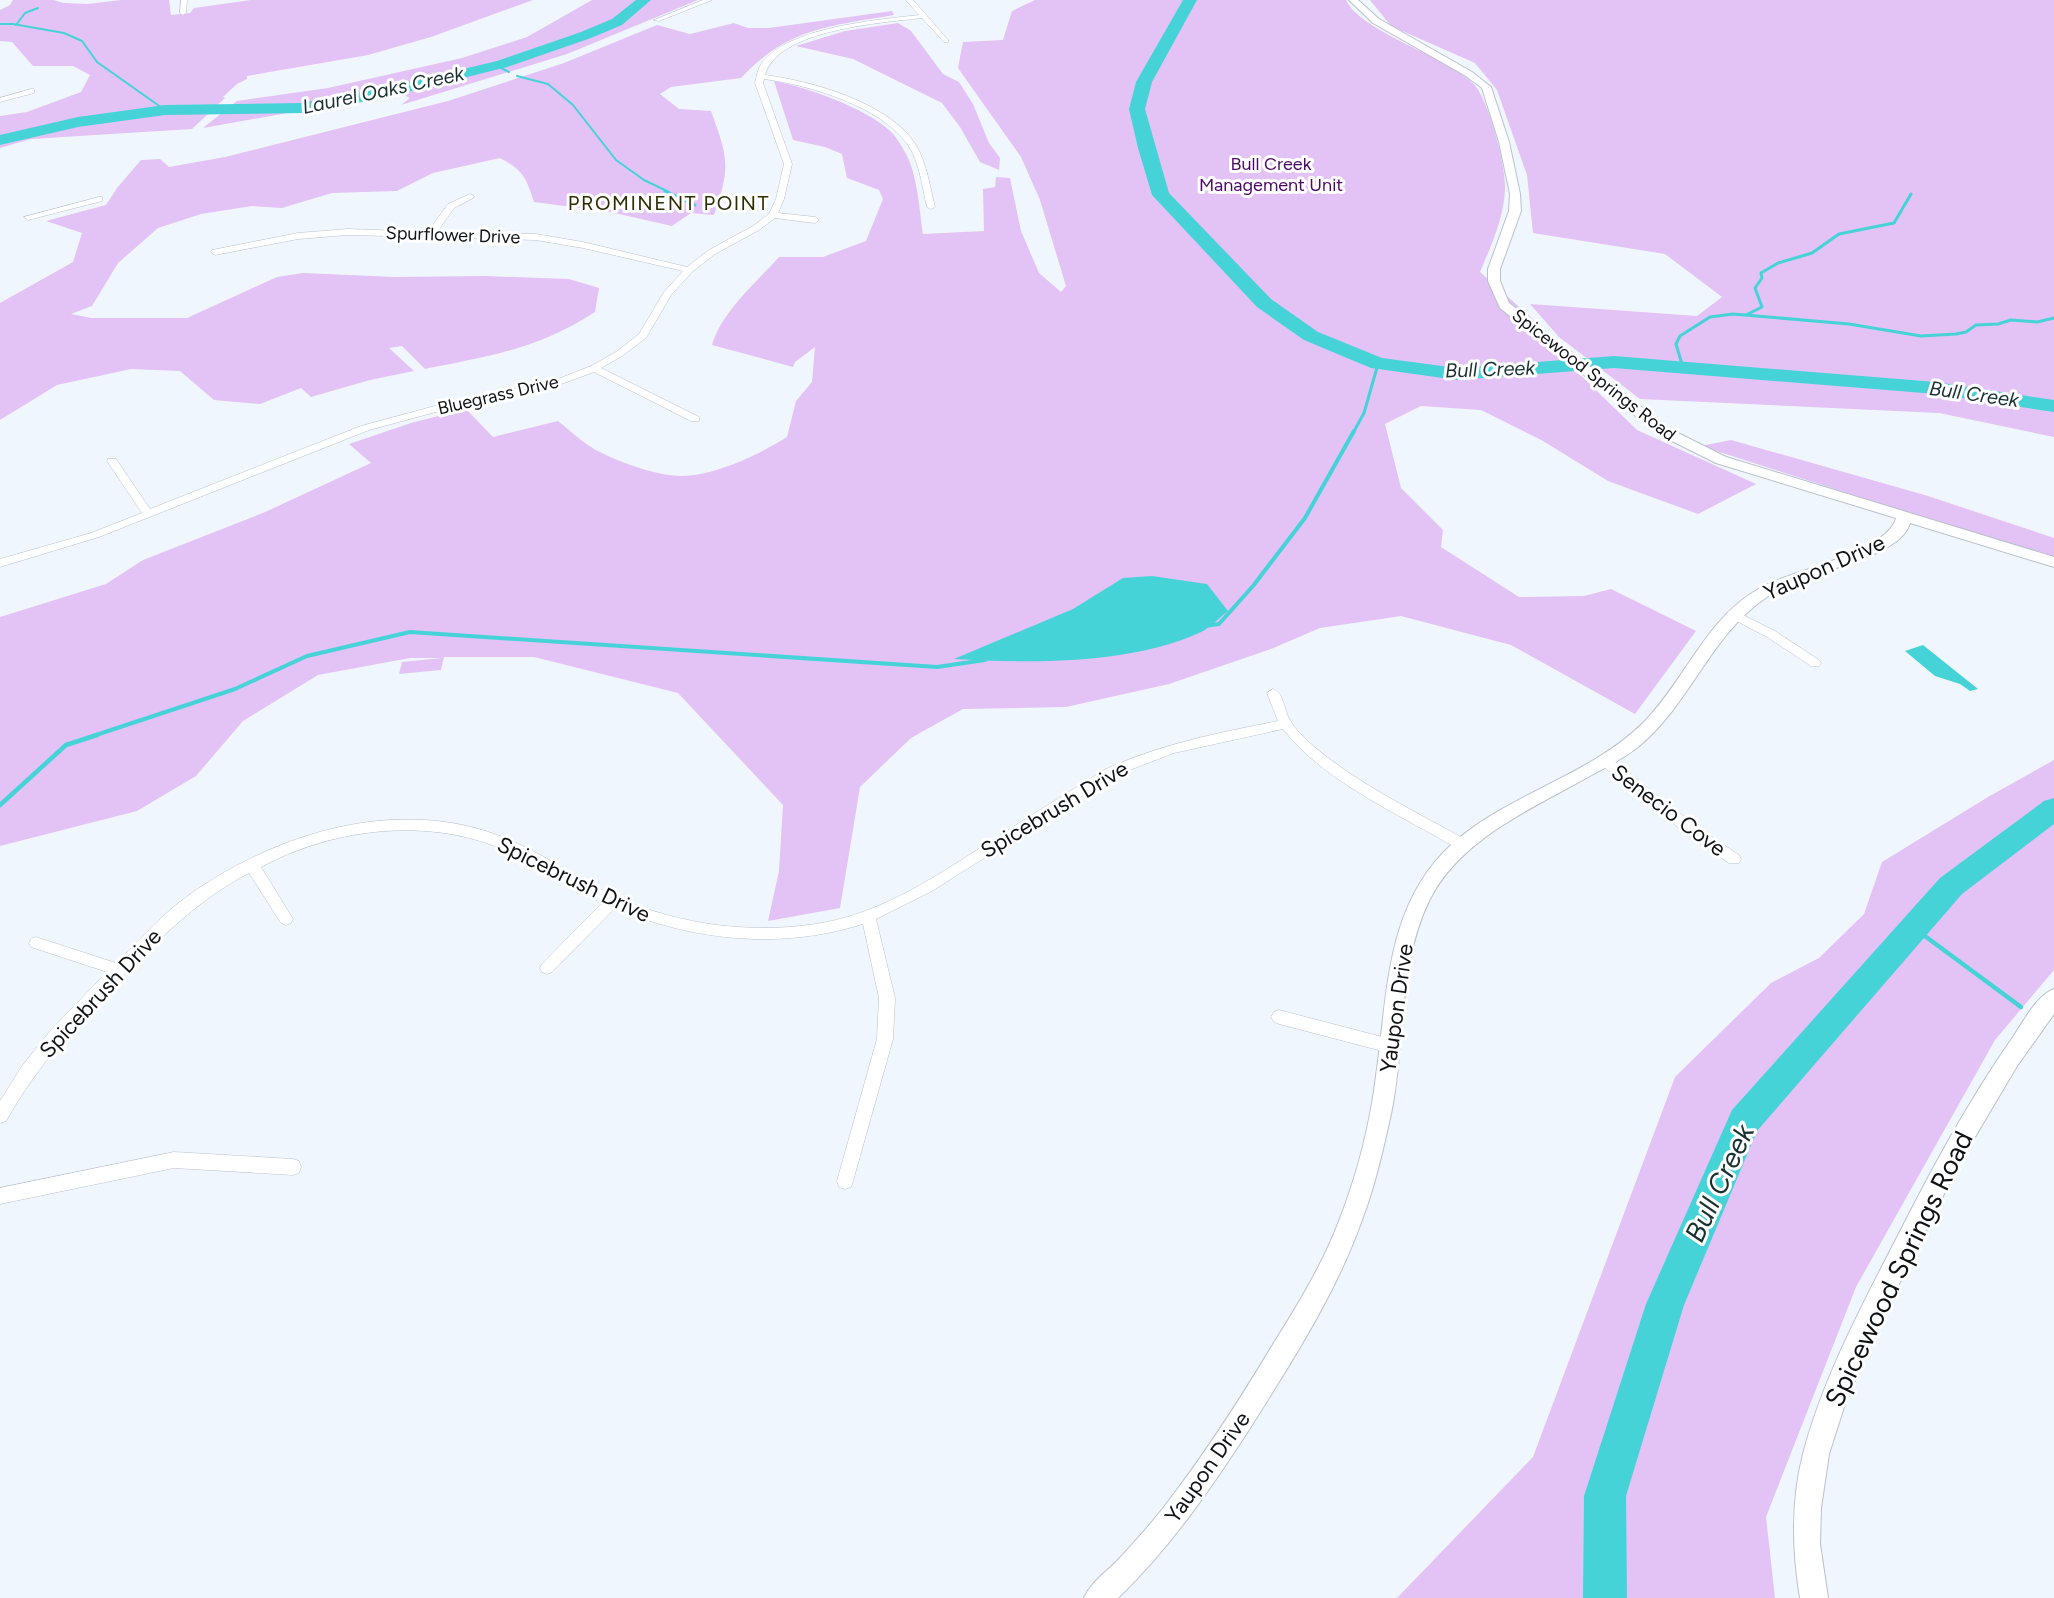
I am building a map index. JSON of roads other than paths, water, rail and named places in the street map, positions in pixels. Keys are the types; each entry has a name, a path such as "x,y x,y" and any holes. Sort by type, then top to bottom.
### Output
{"main road":[{"name":"Spicewood Springs Road","path":"1353,0 1376,21 1469,74 1486,87 1504,142 1515,194 1515,212 1494,269 1494,281 1504,305 1600,383 1663,431 1721,460 2054,562"},
{"name":"Yaupon Drive","path":"1098,1598 1123,1575 1176,1515 1226,1444 1306,1312 1336,1255 1358,1200 1382,1106 1400,959 1410,918 1442,867 1463,845 1490,826 1634,742 1681,690 1713,637 1733,614 1782,583 1883,543 1899,531 1904,516"},
{"name":"Spicewood Springs Road","path":"1814,1598 1807,1556 1806,1518 1816,1455 1838,1387 1875,1306 1952,1153 1998,1074 2054,998"}],"street":[{"path":"183,13 184,0"},
{"path":"657,20 709,0"},
{"path":"909,0 946,41"},
{"path":"815,220 773,215 780,199 788,164 761,88 759,76 766,62 802,39 841,28 924,16"},
{"path":"759,76 795,81 857,104 899,129 912,145 920,163 931,207"},
{"path":"0,100 31,91"},
{"path":"431,234 451,206 470,196"},
{"path":"28,217 99,199"},
{"name":"Bluegrass Drive","path":"0,563 95,535 364,428 449,405 550,385 594,368 625,350 643,336 667,294 689,270 712,252 756,228 773,215"},
{"name":"Spurflower Drive","path":"215,252 321,234 431,234 560,240 689,270"},
{"path":"594,368 694,419"},
{"path":"111,461 148,514"},
{"path":"1733,614 1791,646 1815,663"},
{"path":"1274,693 1286,724 1310,750 1342,774 1463,845"},
{"name":"Spicebrush Drive","path":"0,1116 46,1047 119,970 193,900 252,865 302,844 345,831 408,823 457,828 498,841 612,902 686,927 732,933 817,929 868,915 917,894 1109,773 1151,754 1190,743 1286,724"},
{"name":"Senecio Cove","path":"1604,760 1695,833 1734,859"},
{"path":"252,865 286,919"},
{"path":"547,968 612,902"},
{"path":"845,1181 885,1039 887,998 868,915"},
{"path":"36,943 119,970"},
{"path":"1279,1017 1390,1046"},
{"path":"0,1196 174,1160 292,1167"}],"water":[{"path":"1152,576 1207,584 1228,611 1199,633 1141,651 1079,660 954,659 1073,609 1123,578"},
{"path":"1923,645 1978,689 1970,691 1960,684 1935,676 1905,651"}],"waterway":[{"name":"Laurel Oaks Creek","path":"0,140 78,122 165,110 302,108 384,93 502,64 586,35 617,22 644,0"},
{"name":"Bull Creek","path":"1190,0 1144,82 1137,109 1146,148 1161,195 1264,303 1311,336 1378,364 1457,374 1614,362 1936,388 2054,406"},
{"path":"16,25 25,13 38,8"},
{"path":"0,24 16,25"},
{"path":"16,25 64,33 82,41 97,62 165,110"},
{"path":"495,65 509,72"},
{"path":"517,76 548,84 573,105 616,160 644,180 669,192"},
{"path":"665,191 695,205"},
{"path":"1746,315 1762,307 1755,288 1762,278 1761,273 1778,263 1812,253 1839,234 1894,223 1911,194"},
{"path":"1683,368 1676,344 1680,336 1710,317 1733,314 1849,324 1921,336 1956,334 1966,332 1976,325 1998,324 2011,320 2037,322 2054,318"},
{"path":"1353,433 1364,413 1378,364"},
{"path":"1204,626 1219,624 1253,586 1305,518 1354,431"},
{"path":"93,736 235,689 307,656 410,632 937,667 985,660"},
{"path":"0,805 66,745 97,735"},
{"name":"Bull Creek","path":"1605,1598 1605,1496 1665,1304 1744,1121 1951,886 2054,809"},
{"path":"1914,928 2021,1007"}],"district":[{"name":"PROMINENT POINT","path":"669,203"}],"park label":[{"name":"Bull Creek Management Unit","path":"1271,174"}]}
